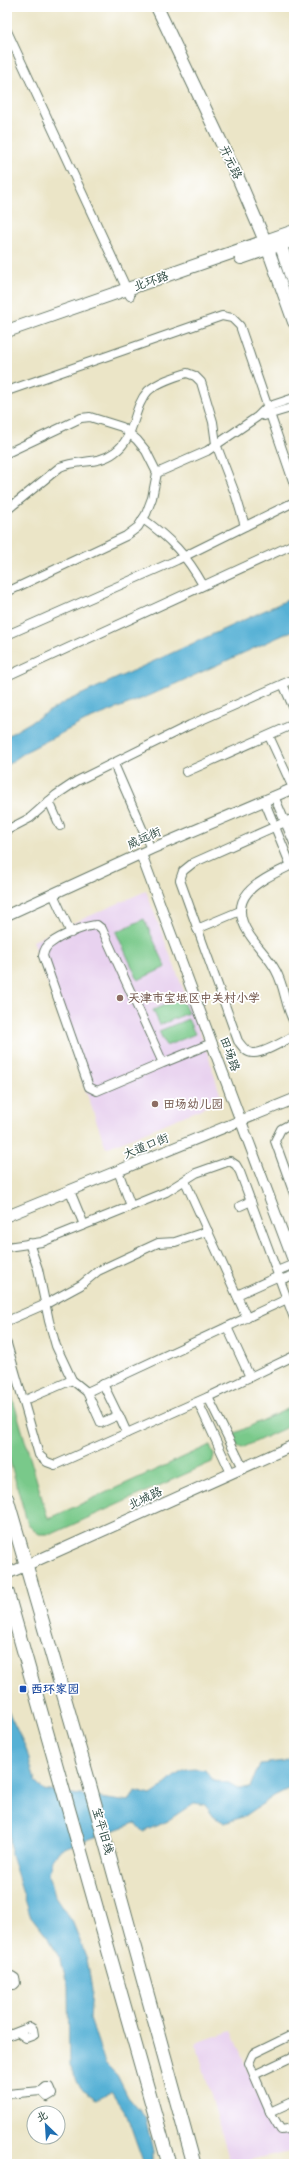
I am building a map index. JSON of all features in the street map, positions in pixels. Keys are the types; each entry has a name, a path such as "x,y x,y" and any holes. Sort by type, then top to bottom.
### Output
{"main road":[{"name":"开元路","path":"157,7 239,180 267,245 294,322"},
{"name":"北环路","path":"7,331 267,245 294,231"},
{"name":"北环路","path":"279,240 294,240"},
{"path":"279,240 294,285"},
{"name":"北环路","path":"7,339 128,292"},
{"name":"宝平旧线","path":"7,1499 107,1845 194,2164"},
{"path":"7,1592 168,2164"}],"street":[{"path":"7,32 128,292"},
{"path":"7,391 222,316 232,318 240,326 294,484"},
{"path":"7,510 60,467 68,463 105,459 124,444 130,434 145,395 150,390 187,373 195,376 202,382 213,422 216,444 236,496 245,526"},
{"path":"157,473 207,451 257,417 294,398"},
{"path":"268,411 294,407"},
{"path":"7,453 80,418 90,416 122,427 146,451 157,473 152,498 138,527 126,536 7,592"},
{"path":"7,636 184,556 294,502"},
{"path":"143,519 174,543 194,568 203,585"},
{"path":"7,676 294,544"},
{"path":"7,830 30,818 49,801 77,781 190,725 294,679"},
{"path":"283,684 294,709"},
{"path":"186,772 294,724"},
{"path":"269,736 294,788"},
{"path":"114,764 146,851"},
{"name":"威远街","path":"7,915 146,851 294,788"},
{"path":"274,796 294,843"},
{"path":"264,800 274,827 293,865 253,886 244,896 240,911 248,934 276,971 294,1022"},
{"path":"49,801 60,826"},
{"path":"294,818 193,863 183,872 180,880 238,1041 245,1050 253,1053 270,1048 294,1036"},
{"name":"田场路","path":"146,851 212,1043 294,1263"},
{"path":"53,894 71,933"},
{"path":"197,929 240,911"},
{"path":"163,1063 102,929 97,925 89,925 51,942 45,948 43,956 89,1087 97,1091 212,1043"},
{"name":"大道口街","path":"7,1216 294,1099"},
{"path":"294,1122 280,1129 275,1141 294,1194"},
{"path":"7,1247 42,1242 166,1192 196,1173 230,1161 236,1165 240,1172 294,1318"},
{"path":"118,1171 131,1206"},
{"path":"185,1181 247,1318"},
{"path":"70,1191 84,1225"},
{"path":"240,1206 251,1201"},
{"path":"7,1321 46,1304 81,1285 98,1271 151,1246 158,1243 175,1242 208,1231"},
{"path":"29,1243 56,1346 72,1380 87,1392 101,1423 119,1415 119,1417"},
{"path":"237,1295 278,1276 294,1263"},
{"path":"278,1276 294,1275"},
{"path":"87,1392 287,1299"},
{"path":"227,1327 250,1377"},
{"path":"7,1344 39,1455 47,1462 55,1465 198,1402 294,1356"},
{"path":"23,1401 72,1380"},
{"path":"103,1384 128,1433"},
{"path":"208,1397 242,1468"},
{"path":"198,1402 231,1473"},
{"name":"北城路","path":"7,1574 294,1444"},
{"path":"7,1977 12,1976 15,1978 16,1983 14,1986 7,1985"},
{"path":"7,2036 19,2033"},
{"path":"294,2034 253,2054 249,2063 270,2112 281,2130 294,2128"},
{"path":"254,2075 294,2056"},
{"path":"7,2094 41,2091"},
{"path":"270,2112 294,2101"}],"shaded area":[{"name":"天津市宝坻区中关村小学","path":"146,891 208,1055 221,1097 220,1101 106,1148 33,941"},
{"path":"231,2031 270,2123 279,2134 294,2131 294,2150 236,2163 229,2159 196,2043"}],"green space":[{"path":"144,919 166,967 138,980 116,932"},
{"path":"181,998 188,1013 160,1025 153,1010"},
{"path":"188,1019 195,1034 166,1046 159,1031"},
{"path":"7,1379 48,1519 210,1445 214,1455 212,1462 52,1534 39,1534 28,1525 7,1451"},
{"path":"294,1406 294,1424 242,1448 237,1446 231,1435"}],"water":[{"path":"294,597 294,630 151,695 85,721 27,751 7,765 7,736 65,702"},
{"path":"7,1709 26,1748 35,1781 44,1790 129,1802 135,1791 151,1795 181,1772 195,1769 205,1770 214,1781 229,1783 239,1789 250,1787 260,1764 284,1761 294,1757 294,1786 274,1796 245,1816 225,1823 214,1817 205,1805 194,1803 167,1821 143,1832 135,1823 61,1849 52,1860 49,1874 55,1896 73,1923 87,1959 92,1990 90,2019 105,2063 117,2075 128,2097 145,2117 153,2152 153,2164 144,2164 127,2116 111,2092 96,2099 81,2089 69,2065 68,1987 61,1961 51,1942 30,1915 11,1855 9,1818 13,1788 7,1757"}],"place":[{"name":"天津市宝坻区中关村小学","path":"120,998"},
{"name":"田场幼儿园","path":"155,1104"},
{"name":"西环家园","path":"23,1689"}]}
